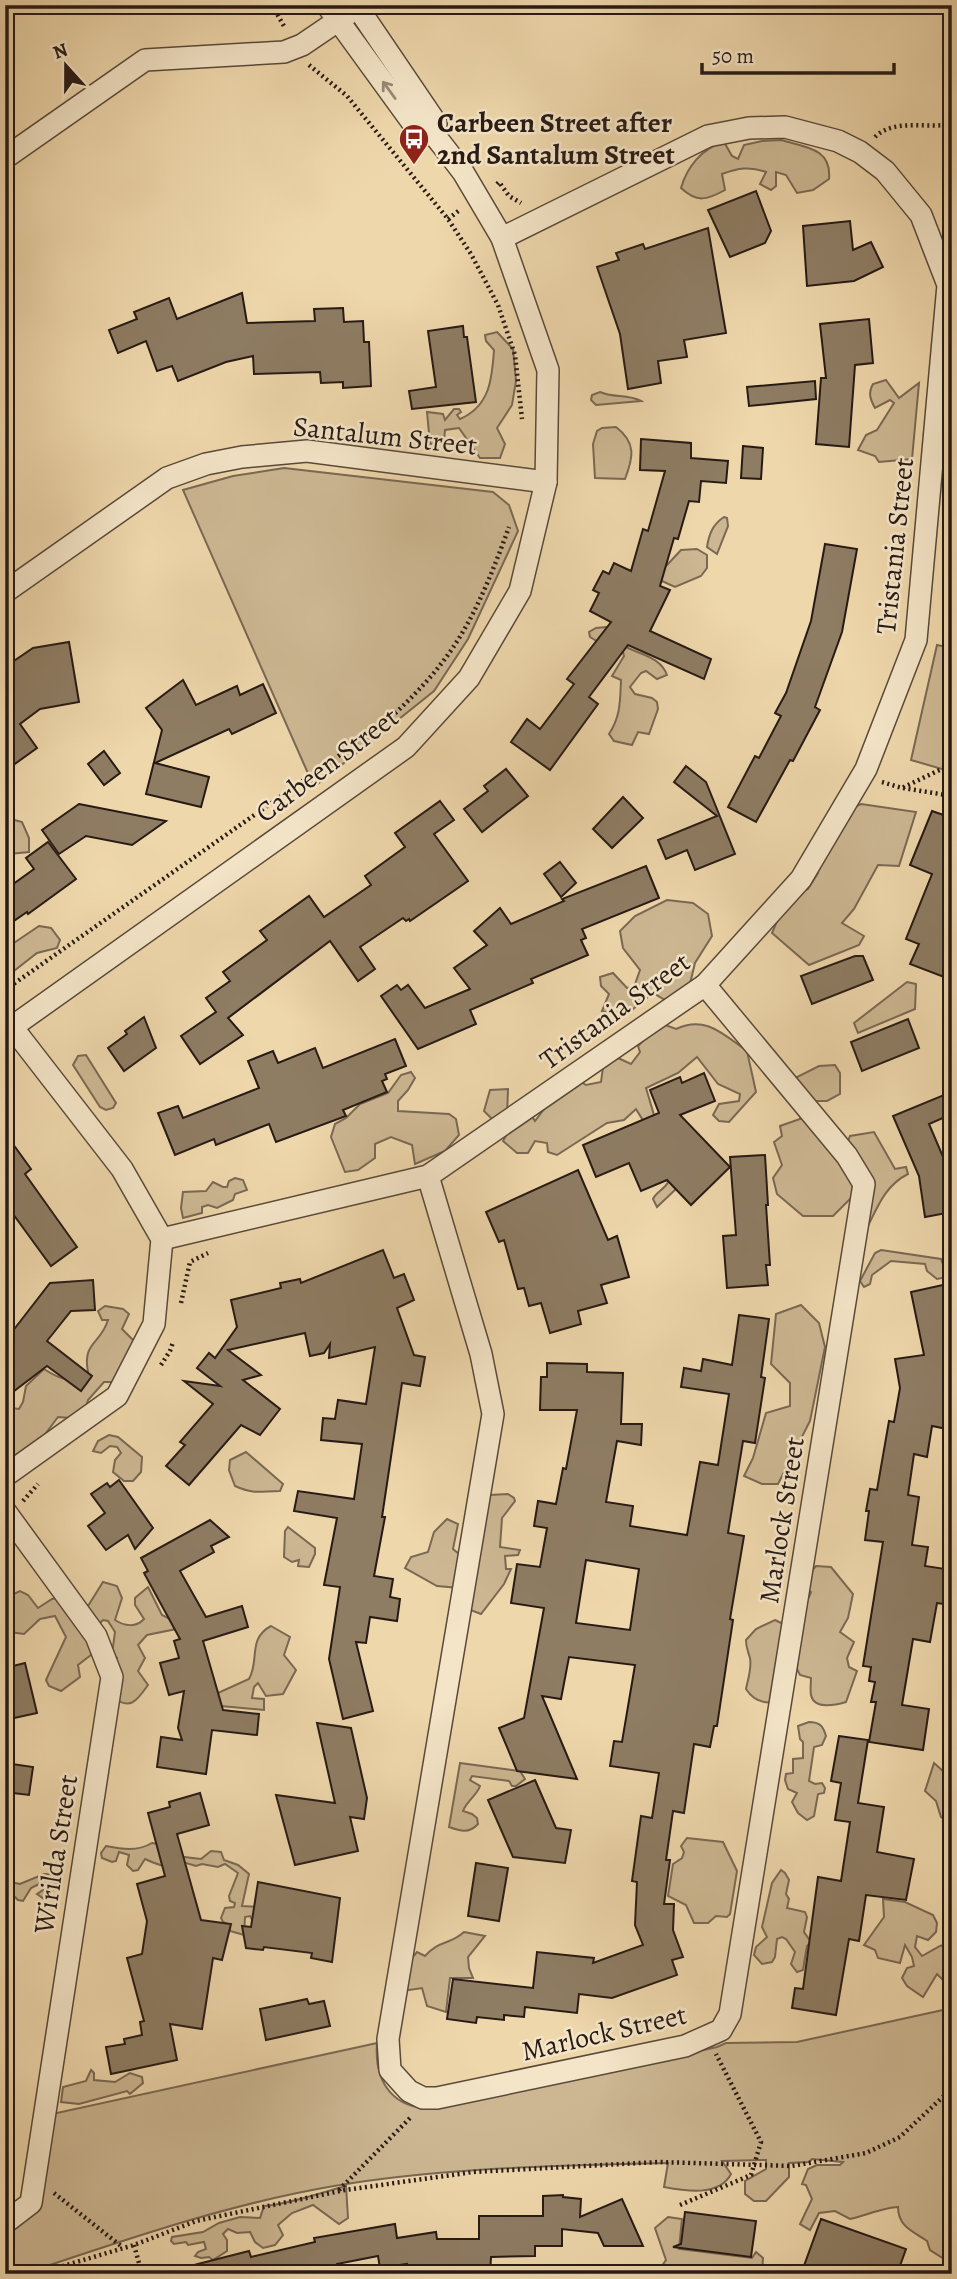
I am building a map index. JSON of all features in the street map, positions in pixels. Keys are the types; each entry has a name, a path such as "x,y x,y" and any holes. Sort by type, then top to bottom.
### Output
{"street":[{"path":"5,158 145,60 284,52 297,47 332,13 357,6"},
{"name":"Carbeen Street","path":"357,6 436,123 435,136"},
{"name":"Carbeen Street","path":"8,1029 406,747 469,678 520,591 546,482 548,370 502,238 479,197 435,136 420,133 332,13"},
{"name":"Tristania Street","path":"162,1239 428,1176 705,985 801,879 866,769 916,640 948,285 921,215 886,171 860,152 838,141 785,127 749,128 708,136 502,238"},
{"name":"Santalum Street","path":"5,592 167,478 206,464 230,459 307,451 546,482"},
{"name":"Marlock Street","path":"423,2098 437,2098 672,2049 707,2038 721,2030 730,2014 864,1184 847,1156 705,985"},
{"path":"5,1476 117,1396 154,1324 162,1239 122,1169 8,1029"},
{"path":"423,2098 409,2091 390,2070 388,2039 492,1414 481,1354 428,1176"},
{"name":"Wirilda Street","path":"5,1511 96,1636 112,1677 31,2203 5,2223"}],"path":[{"path":"272,5 306,63 347,96 448,219 471,254 498,305 515,355 522,423"},
{"path":"880,147 872,140 880,133 895,128 952,124"},
{"path":"448,219 499,182 509,196 525,205"},
{"path":"5,990 384,724 442,663 465,628 486,585 511,520"},
{"path":"902,788 952,764"},
{"path":"866,769 882,782 952,796"},
{"path":"680,2204 751,2175 761,2141 707,2038"},
{"path":"36,2274 134,2245 196,2221 337,2191 487,2171 659,2162 792,2166 866,2153 900,2137 946,2094 952,2092"},
{"path":"337,2191 413,2115 423,2098"},
{"path":"35,2177 122,2247"},
{"path":"134,2245 142,2274"},
{"path":"946,2274 952,2258"}],"shaded area":[{"path":"781,140 808,147 821,155 829,169 829,179 813,190 797,193 786,175 776,172 776,186 771,190 760,184 766,172 744,168 722,174 725,190 707,198 697,198 681,188 697,159 716,145 724,142 732,156 738,159 744,145"},
{"path":"497,332 513,349 516,381 512,405 497,428 505,444 500,458 480,458 459,428 445,430 444,441 430,444 427,412 443,414 445,420 454,409 459,409 461,412 457,415 460,419 478,407 488,391 494,350 486,341 485,335"},
{"path":"886,380 899,398 919,383 912,459 879,462 875,456 858,450 866,435 877,430 894,403 890,400 875,408 871,399 870,390 873,384"},
{"path":"600,392 641,401 596,405 591,400 592,395"},
{"path":"616,427 630,445 631,458 625,479 595,478 593,444 597,431"},
{"path":"284,468 493,492 509,505 518,531 468,639 434,691 314,787 183,490 233,476"},
{"path":"724,517 727,518 728,526 717,554 707,547 714,526"},
{"path":"697,549 707,555 707,568 701,576 675,587 653,577 660,567 667,565 681,550"},
{"path":"606,627 622,645 656,661 667,675 657,679 646,671 641,673 630,687 635,694 652,698 657,702 658,709 649,734 638,732 632,745 614,741 609,734 618,714 621,680 612,676 624,656 623,652 614,652 590,637 589,632"},
{"path":"937,645 952,648 952,772 911,760"},
{"path":"861,804 916,812 899,866 878,865 854,909 842,923 864,936 859,945 809,965 772,933 780,914 799,893 808,889 818,873 821,853 835,816"},
{"path":"11,819 22,822 29,838 29,852 5,852 5,822"},
{"path":"667,900 693,903 708,914 712,936 695,963 689,988 670,1003 653,993 623,1017 602,1011 609,994 601,986 600,977 613,973 627,988 634,987 640,970 623,948 620,931 635,916"},
{"path":"39,926 51,928 60,940 57,948 37,953 5,978 5,949"},
{"path":"907,982 916,984 915,1009 858,1033 854,1023"},
{"path":"660,1023 676,1029 686,1025 705,1025 730,1038 747,1051 756,1092 729,1122 719,1121 713,1115 719,1104 739,1101 740,1094 718,1084 697,1057 678,1073 646,1088 676,1189 657,1207 653,1199 665,1187 669,1174 658,1145 636,1109 624,1120 607,1123 557,1155 548,1152 547,1143 535,1141 528,1153 517,1153 503,1141 507,1134 484,1111 490,1090 508,1089 507,1117 531,1115 535,1121 554,1096 578,1080 586,1085 601,1082 603,1067 618,1058 631,1064 640,1052 638,1046"},
{"path":"86,1055 116,1103 113,1108 106,1110 100,1107 73,1065 78,1056"},
{"path":"835,1065 840,1073 840,1094 827,1101 815,1101 817,1110 843,1154 850,1136 874,1132 895,1169 906,1167 908,1174 887,1192 865,1232 853,1196 833,1216 803,1216 777,1194 773,1178 782,1165 774,1142 782,1136 780,1126 800,1119 804,1100 799,1094 797,1077 819,1066"},
{"path":"411,1072 415,1078 398,1101 398,1111 449,1114 456,1119 459,1135 445,1151 415,1164 412,1145 391,1137 375,1144 375,1158 358,1170 345,1172 331,1137 335,1124 346,1118 360,1104 388,1093 401,1075"},
{"path":"235,1178 243,1180 247,1190 235,1194 233,1200 217,1208 208,1205 202,1207 202,1213 183,1218 183,1192 206,1191 213,1182 227,1187 229,1181"},
{"path":"881,1250 941,1259 945,1269 952,1270 952,1276 937,1279 927,1271 925,1264 891,1261 872,1275 870,1284 864,1287 860,1281 875,1253"},
{"path":"801,1305 819,1323 825,1347 810,1421 778,1484 762,1484 744,1476 753,1458 766,1413 790,1406 790,1383 771,1364 776,1314"},
{"path":"105,1306 123,1309 129,1314 122,1329 140,1347 119,1382 104,1382 88,1400 86,1408 71,1418 58,1417 37,1445 5,1466 5,1407 19,1409 26,1386 44,1369 66,1379 88,1372 90,1349 108,1320 102,1320 98,1311"},
{"path":"109,1435 118,1437 142,1457 141,1472 133,1481 124,1481 113,1472 115,1460 121,1453 117,1447 110,1446 101,1453 93,1451 98,1441"},
{"path":"246,1452 283,1484 280,1491 253,1492 235,1486 229,1470 230,1460"},
{"path":"508,1494 515,1501 502,1518 500,1547 520,1550 518,1555 505,1556 506,1569 511,1569 504,1584 481,1614 465,1608 470,1589 437,1586 405,1568 411,1557 428,1552 434,1532 447,1519 458,1524 453,1549 463,1557 490,1495"},
{"path":"288,1527 315,1548 309,1567 298,1566 299,1560 292,1562 284,1557 285,1531"},
{"path":"816,1566 831,1567 853,1594 848,1618 840,1632 854,1642 847,1658 849,1667 857,1671 846,1702 831,1705 821,1705 813,1700 811,1678 800,1675 797,1669 800,1602 809,1597 811,1592 803,1581"},
{"path":"103,1582 117,1586 122,1598 115,1620 134,1625 144,1619 135,1605 135,1598 148,1587 162,1615 186,1627 147,1635 138,1645 145,1658 138,1671 148,1685 134,1702 130,1703 114,1698 117,1658 112,1654 115,1632 108,1621 103,1620 99,1624 91,1655 78,1665 80,1677 61,1691 49,1686 46,1680 66,1637 55,1616 40,1619 24,1634 9,1632 5,1626 5,1598 20,1591 28,1595 38,1608 52,1599 72,1594 88,1606"},
{"path":"775,1620 794,1629 775,1702 766,1702 758,1700 746,1689 750,1658 746,1640 756,1629"},
{"path":"271,1626 290,1637 284,1655 296,1670 283,1694 266,1696 258,1683 254,1687 252,1698 264,1699 264,1710 199,1704 198,1702 249,1679 256,1643"},
{"path":"809,1722 820,1725 826,1736 822,1745 814,1747 809,1781 822,1783 825,1788 824,1793 818,1794 814,1816 807,1820 798,1813 792,1802 797,1793 788,1789 785,1780 786,1774 793,1773 793,1759 803,1758 803,1742 798,1726"},
{"path":"460,1763 520,1771 525,1779 512,1786 509,1781 472,1776 470,1780 480,1786 463,1811 477,1818 478,1824 464,1831 449,1827"},
{"path":"934,1763 943,1771 948,1782 943,1787 944,1791 952,1791 950,1822 941,1817 936,1801 925,1791"},
{"path":"687,1838 723,1842 737,1871 730,1914 727,1917 716,1916 708,1923 694,1923 686,1905 668,1896 673,1864 682,1858 684,1852 681,1846"},
{"path":"152,1843 164,1845 176,1856 201,1859 211,1851 221,1852 224,1860 238,1865 249,1874 242,1906 259,1907 254,1923 250,1916 245,1917 244,1935 230,1931 230,1925 221,1918 225,1908 234,1907 235,1903 230,1901 229,1896 238,1873 225,1864 218,1867 186,1863 171,1867 145,1859 138,1870 133,1871 127,1865 129,1855 119,1852 116,1861 112,1862 102,1858 101,1853 106,1846 135,1849"},
{"path":"781,1870 789,1880 787,1908 805,1912 807,1917 804,1932 811,1942 807,1946 803,1970 797,1972 791,1964 795,1952 782,1937 777,1939 772,1962 762,1964 754,1955 756,1947 767,1937 762,1927 772,1883"},
{"path":"44,1874 57,1875 55,1888 44,1899 37,1894 43,1890 39,1884 31,1888 23,1901 10,1892 5,1895 5,1881 20,1884"},
{"path":"883,1899 905,1902 933,1915 937,1923 936,1932 928,1940 917,1936 915,1947 922,1956 952,1943 952,1989 937,1974 923,1997 907,1986 902,1978 907,1968 914,1966 905,1945 900,1963 878,1958 875,1950 864,1945 884,1917"},
{"path":"464,1932 485,1936 468,1957 473,1978 450,1978 446,2012 427,2006 422,1988 402,1991 411,1959 417,1952 425,1956 435,1947"},
{"path":"952,2008 952,2264 930,2250 927,2241 903,2223 898,2207 850,2219 835,2211 819,2213 810,2230 800,2224 812,2199 806,2185 802,2184 808,2169 817,2165 840,2165 843,2162 812,2159 809,2162 789,2163 789,2177 766,2201 754,2201 745,2194 745,2181 766,2169 766,2160 722,2161 731,2174 718,2186 701,2191 664,2187 668,2163 501,2168 376,2180 255,2203 177,2224 23,2274 5,2274 5,2231 38,2206 52,2114 377,2043 379,2071 390,2092 410,2105 439,2108 726,2043 797,2042"},
{"path":"91,2070 94,2080 115,2082 130,2073 142,2077 143,2083 130,2094 127,2091 79,2104 61,2102 63,2087 86,2081"},
{"path":"346,2186 348,2218 339,2224 313,2205 292,2213 278,2225 283,2235 275,2245 263,2248 255,2242 250,2232 237,2233 228,2229 223,2234 227,2240 227,2251 213,2260 195,2256 206,2249 204,2242 188,2245 186,2242 174,2244 171,2241 172,2237 203,2232 219,2223 240,2217 260,2218 264,2206 294,2201"},
{"path":"668,2217 682,2219 679,2249 752,2258 756,2252 763,2258 762,2274 656,2274 666,2260 655,2228"}],"building":[{"path":"756,191 771,231 765,243 730,257 708,210"},
{"path":"850,221 853,250 871,242 883,267 854,281 807,286 803,226"},
{"path":"708,228 726,333 684,340 687,357 658,361 661,383 628,389 620,334 597,267 619,260 616,253 643,244 645,249"},
{"path":"242,293 247,323 315,321 314,309 343,308 344,322 363,321 364,342 369,342 371,386 343,388 343,382 321,383 320,372 254,374 253,356 226,362 178,381 172,366 157,371 146,341 118,353 109,330 137,319 134,312 169,298 177,319"},
{"path":"869,319 873,363 855,365 849,447 816,444 821,378 826,378 820,324"},
{"path":"463,326 476,402 412,409 409,391 436,387 428,331"},
{"path":"815,381 816,399 749,406 747,387"},
{"path":"641,439 691,443 691,458 728,461 726,483 701,481 699,502 689,501 678,539 674,538 660,586 670,590 650,631 711,659 704,679 628,645 589,697 598,704 550,770 511,742 527,719 540,729 574,684 567,679 611,622 590,611 599,593 593,590 603,571 609,574 614,563 631,571 643,529 648,531 665,471 640,470"},
{"path":"743,446 763,448 761,479 741,478"},
{"path":"825,544 857,549 842,632 815,707 820,710 756,822 728,807 755,756 759,758 781,716 775,713 786,693 811,621"},
{"path":"69,642 79,702 40,709 20,724 37,748 5,771 5,667 33,648"},
{"path":"183,680 196,705 237,686 240,695 263,684 276,713 232,734 229,729 155,763 209,777 201,807 146,794 162,730 146,708"},
{"path":"104,751 120,773 104,785 88,764"},
{"path":"686,766 706,782 735,854 695,870 687,850 666,859 658,840 717,816 674,782"},
{"path":"506,769 528,796 482,832 464,809 488,791 484,786"},
{"path":"623,797 643,818 612,848 593,829"},
{"path":"440,801 454,820 434,834 468,881 410,921 403,918 360,947 375,969 358,981 330,941 228,1018 243,1035 200,1064 181,1036 216,1012 206,998 230,981 223,972 267,940 260,931 309,896 324,917 371,885 365,876 405,847 395,833"},
{"path":"79,804 166,821 132,845 86,836 59,854 42,830"},
{"path":"932,811 952,818 952,980 910,964 919,944 906,939 932,874 910,865"},
{"path":"48,842 76,879 28,914 27,912 5,927 5,890 34,869 26,858"},
{"path":"560,862 576,883 561,897 544,874"},
{"path":"646,866 659,898 582,929 586,938 581,940 588,955 531,979 533,983 470,1010 476,1024 418,1049 381,996 397,985 401,990 408,985 425,1008 470,989 454,968 487,945 474,931 500,908 511,924 564,901 562,899"},
{"path":"855,956 863,956 873,980 812,1004 801,976"},
{"path":"144,1017 156,1048 124,1071 108,1048"},
{"path":"908,1019 919,1048 862,1071 851,1042"},
{"path":"395,1039 406,1066 385,1074 387,1079 382,1081 387,1092 343,1110 346,1116 276,1142 269,1124 216,1145 214,1139 175,1155 158,1113 178,1106 183,1118 259,1088 248,1061 273,1051 278,1063 315,1048 323,1068"},
{"path":"704,1073 715,1101 680,1115 730,1167 691,1205 667,1180 641,1191 629,1163 596,1177 583,1145 659,1113 650,1090 680,1077 682,1083"},
{"path":"944,1095 952,1114 929,1124 952,1178 952,1212 925,1217 919,1176 893,1116"},
{"path":"5,1133 31,1169 25,1174 77,1247 51,1266 5,1203"},
{"path":"765,1155 770,1265 766,1265 768,1285 727,1288 723,1236 736,1235 730,1157"},
{"path":"578,1170 608,1240 617,1236 629,1277 601,1285 607,1303 578,1311 581,1324 550,1333 541,1303 529,1306 524,1288 518,1289 504,1240 499,1242 486,1212"},
{"path":"383,1250 394,1278 404,1274 414,1300 397,1308 414,1355 425,1357 420,1386 402,1383 382,1517 385,1517 374,1576 393,1579 390,1597 400,1599 397,1621 370,1617 366,1643 356,1642 373,1711 343,1719 329,1659 340,1587 324,1585 337,1518 294,1511 298,1491 354,1499 362,1444 321,1440 323,1418 335,1419 338,1400 366,1404 375,1347 329,1358 330,1344 324,1353 310,1356 305,1333 228,1350 261,1375 243,1380 280,1409 260,1435 241,1425 189,1485 166,1466 185,1445 180,1442 213,1404 184,1381 220,1386 197,1368 209,1353 215,1358 237,1327 231,1300 281,1288 280,1283 300,1279 301,1283"},
{"path":"93,1280 95,1310 71,1311 47,1341 92,1376 81,1391 47,1366 5,1398 5,1341 50,1283"},
{"path":"952,1283 952,1430 932,1426 927,1457 914,1454 908,1495 919,1497 912,1545 928,1547 925,1566 952,1570 952,1605 937,1603 930,1642 913,1639 902,1705 929,1709 923,1750 869,1742 876,1702 871,1702 875,1682 869,1681 871,1667 863,1666 883,1542 865,1540 869,1511 866,1511 870,1489 877,1490 889,1421 894,1422 900,1388 895,1359 924,1355 911,1292"},
{"path":"739,1315 769,1319 761,1377 765,1378 755,1443 743,1441 728,1533 744,1536 730,1619 733,1620 717,1726 714,1726 710,1747 694,1744 684,1813 673,1811 666,1860 670,1860 664,1904 674,1904 673,1930 683,1957 672,1960 677,1975 612,1998 579,1994 577,2013 525,2007 524,2017 504,2015 504,2020 477,2017 476,2023 447,2019 453,1979 533,1988 537,1952 594,1958 593,1963 643,1945 635,1925 637,1882 632,1881 641,1816 652,1818 659,1773 610,1766 614,1741 622,1742 635,1665 569,1657 561,1699 542,1696 577,1779 517,1771 499,1728 524,1718 544,1608 511,1603 517,1564 540,1567 547,1528 534,1526 538,1501 556,1504 563,1468 566,1469 577,1410 540,1410 541,1377 547,1377 547,1363 587,1364 587,1372 623,1373 621,1424 642,1424 641,1445 617,1441 606,1502 633,1506 630,1526 687,1535 700,1462 718,1465 729,1394 681,1387 684,1368 701,1371 703,1359 732,1365","holes":["586,1560 639,1569 630,1630 576,1623"]},
{"path":"119,1480 153,1528 135,1549 128,1535 106,1550 88,1526 105,1513 91,1494 107,1483 110,1487"},
{"path":"210,1520 229,1537 211,1546 214,1552 180,1571 206,1617 242,1606 248,1627 203,1641 223,1710 259,1714 257,1735 212,1730 206,1774 157,1767 161,1737 182,1740 178,1728 184,1691 169,1695 160,1663 179,1658 174,1641 180,1639 144,1573 148,1571 141,1558"},
{"path":"25,1663 37,1713 5,1720 5,1668"},
{"path":"317,1723 351,1728 367,1798 364,1819 350,1817 358,1851 295,1865 276,1795 335,1803"},
{"path":"839,1736 868,1740 858,1803 884,1807 877,1852 914,1859 906,1900 866,1895 859,1941 849,1939 836,2015 792,2008 795,1988 803,1989 818,1877 841,1881 850,1822 835,1820 841,1783 831,1781"},
{"path":"5,1763 33,1767 29,1795 5,1792"},
{"path":"535,1780 556,1828 571,1830 565,1863 513,1857 488,1800"},
{"path":"200,1793 209,1825 177,1834 201,1920 231,1924 222,1960 213,1958 202,2029 170,2024 177,2060 111,2074 106,2047 125,2044 124,2039 142,2035 140,2022 144,2021 127,1958 142,1954 147,1921 137,1884 165,1876 148,1813 170,1807 169,1802"},
{"path":"476,1863 508,1868 499,1921 468,1916"},
{"path":"258,1882 340,1898 332,1962 311,1958 312,1953 264,1947 263,1950 246,1948 242,1926 251,1927"},
{"path":"307,1999 309,2004 324,2001 330,2026 266,2040 260,2009"},
{"path":"563,2195 581,2199 580,2217 622,2199 643,2246 604,2246 598,2233 562,2229 562,2246 535,2246 535,2256 491,2257 490,2274 408,2274 407,2264 380,2268 378,2256 337,2264 338,2270 321,2274 191,2274 190,2266 249,2251 251,2257 315,2242 314,2238 395,2224 397,2238 436,2232 437,2239 479,2239 479,2216 543,2216 543,2196"},
{"path":"685,2212 756,2221 751,2257 673,2247 681,2244"},
{"path":"821,2219 906,2249 897,2274 801,2274"}],"place":[{"name":"Carbeen Street after 2nd Santalum Street","path":"414,166"}]}
